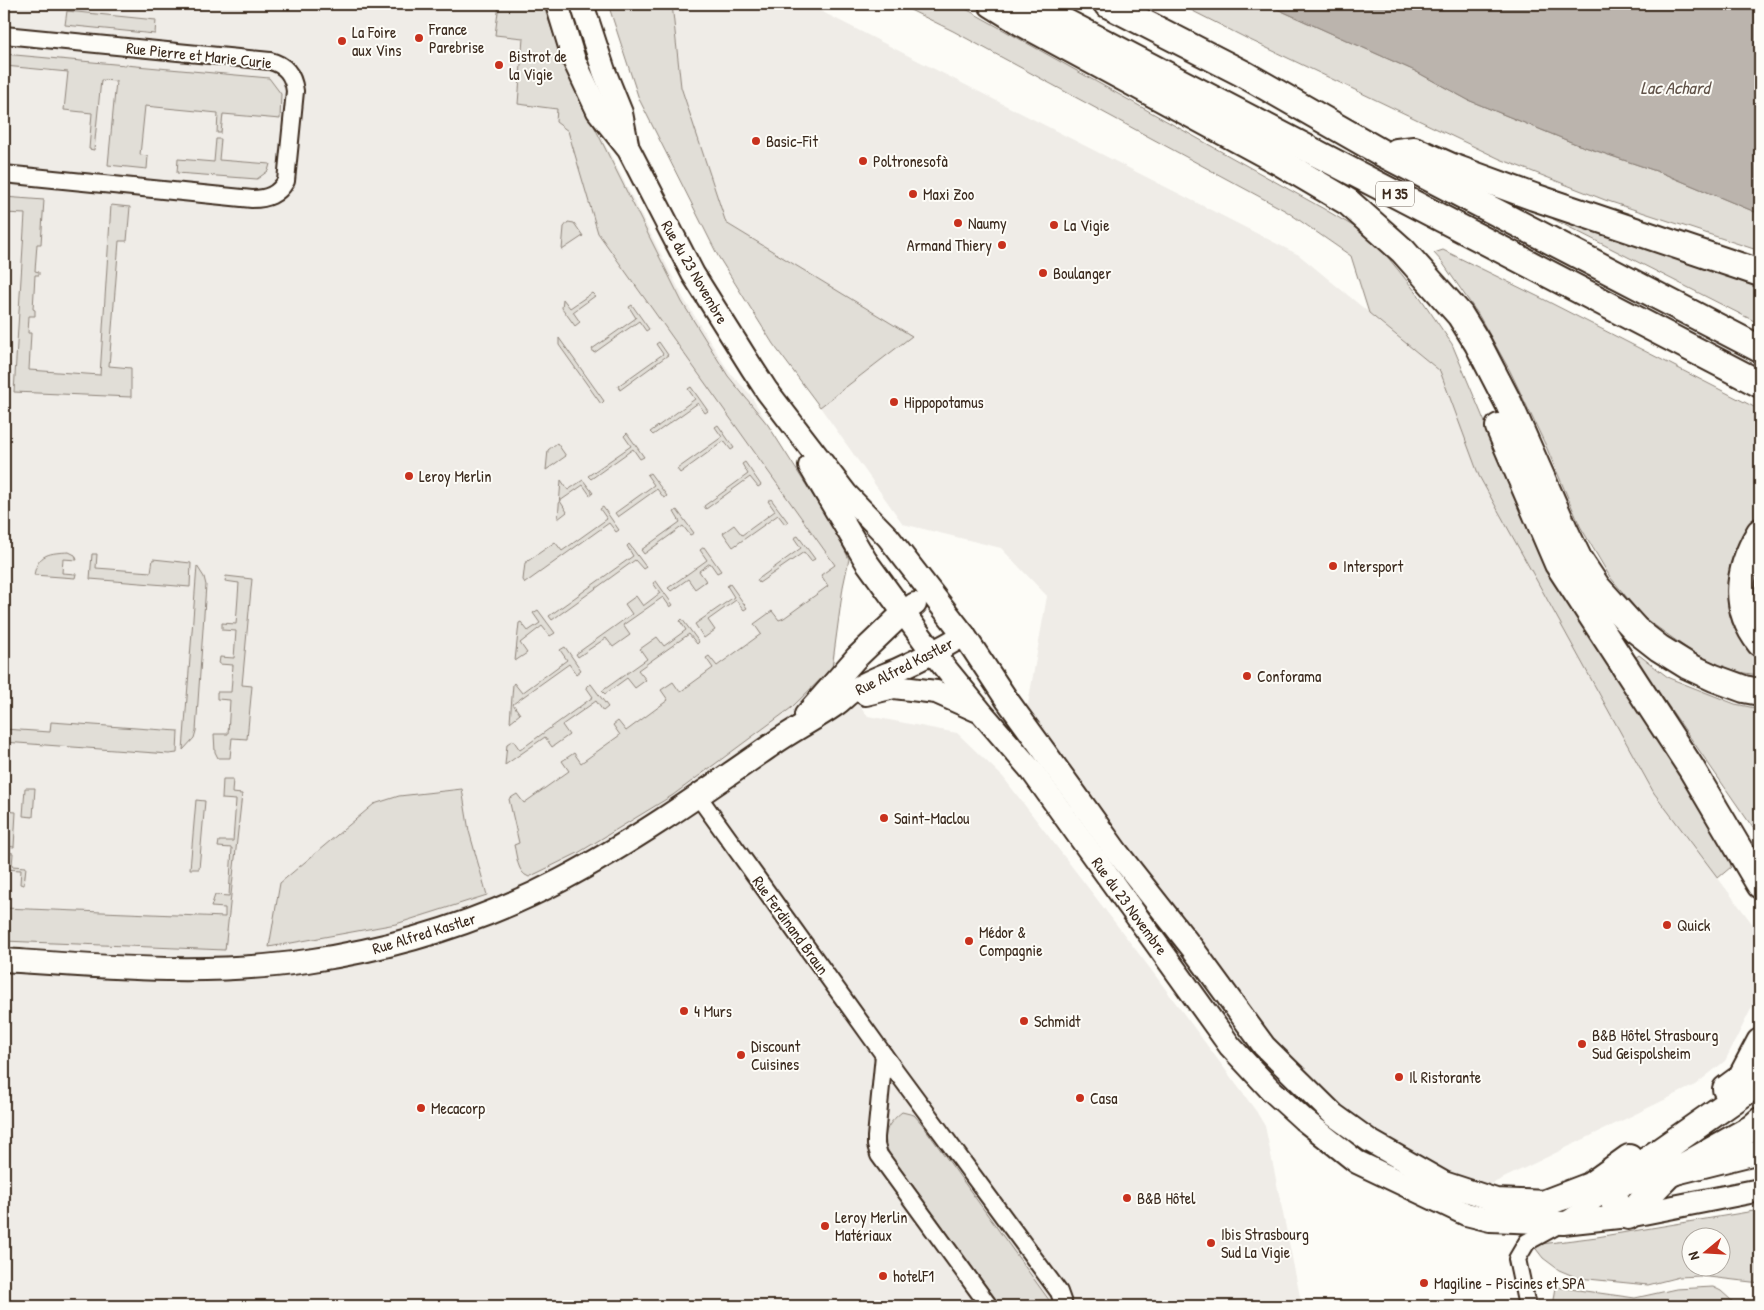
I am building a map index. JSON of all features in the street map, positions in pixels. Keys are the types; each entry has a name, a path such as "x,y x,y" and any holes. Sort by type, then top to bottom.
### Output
{"highway":[{"path":"992,4 1021,22 1280,162 1348,202 1403,251 1460,316 1478,344 1508,404 1579,560 1597,587 1636,630 1660,648 1688,666 1714,678 1744,689 1760,692"},
{"name":"M 35","path":"1030,4 1760,384"},
{"name":"M 35","path":"1107,4 1242,73 1382,153 1760,349"},
{"path":"1382,153 1414,150 1452,167 1534,197 1760,273"},
{"path":"1442,294 1454,329 1474,368 1558,564 1675,742 1760,885"},
{"path":"1760,532 1747,558 1740,593 1744,615 1760,643"},
{"path":"1675,742 1705,775 1760,860"},
{"path":"1555,1213 1741,1078 1760,1042"},
{"path":"1760,1077 1755,1085 1622,1178 1613,1194 1614,1202 1628,1216 1668,1175 1752,1128 1760,1121"}],"main road":[{"name":"Rue du 23 Novembre","path":"557,4 574,60 598,111 629,150 693,274 768,391 858,548 933,653 1032,770 1230,1046 1270,1089 1302,1119 1357,1162 1466,1214 1490,1220 1555,1213"},
{"name":"Rue du 23 Novembre","path":"582,4 604,71 621,113 629,150"},
{"name":"Rue du 23 Novembre","path":"768,391 846,494 888,537 964,635 1006,700 1116,851 1194,949 1264,1046 1334,1116 1370,1141 1444,1183 1496,1200 1555,1213"},
{"name":"Rue Alfred Kastler","path":"794,730 840,674 904,612 931,594"},
{"name":"Rue Alfred Kastler","path":"4,960 160,969 207,969 300,962 375,948 459,924 514,902 561,880 630,840 698,796 852,691 933,653 964,635"},
{"path":"834,705 872,692 894,687 936,692 981,712"},
{"path":"1555,1213 1617,1186 1760,1152"},
{"path":"1555,1213 1628,1216 1760,1190"}],"street":[{"name":"Rue Pierre et Marie Curie","path":"4,35 270,61 283,66 288,71 292,77 295,91 286,181 279,191 266,198 252,199 4,174"},
{"name":"Rue Ferdinand Braun","path":"698,796 884,1055 1059,1292 1064,1306"},
{"path":"884,1055 876,1137 879,1155 989,1306"},
{"path":"1527,1306 1517,1259 1528,1242 1555,1213"}],"shaded area":[{"path":"4,4 512,4 569,82 608,150 684,299 729,372 749,393 848,554 838,619 833,674 868,716 957,733 1003,777 1146,963 1256,1111 1265,1126 1302,1306 4,1306 4,941 225,950 225,917 4,908","holes":["462,789 469,831 487,895 396,924 270,947 280,883 374,804 399,796"]},
{"path":"499,4 543,4 566,70 682,302 728,376 768,425 836,532 849,559 843,587 832,668 791,708 673,795 578,853 529,877 522,872 517,859 514,845 519,843 509,799 517,794 524,803 569,771 562,761 574,753 581,763 620,735 613,725 618,721 626,731 668,700 661,690 673,682 680,692 713,668 706,658 709,656 717,666 761,634 754,624 772,611 779,620 784,618 828,586 821,575 835,565 598,233 568,131 556,122 557,109 518,104 523,38 495,35"},
{"path":"608,4 672,4 681,87 726,223 912,336 820,407 773,344 718,256 639,99"},
{"path":"672,4 807,4 1299,255 1440,371 1479,476 1654,793 1757,930 1758,995 1725,1061 1695,1085 1471,1194 1404,1180 1334,1128 1269,1058 1027,710 1047,596 1001,548 903,524 820,407 912,336 726,223 681,87"},
{"path":"898,4 957,4 1324,209 1358,229 1382,250 1420,297 1452,344 1510,482 1728,848 1731,867 1718,878 1654,793 1479,476 1440,371 1369,313 1351,256 1286,211 953,31"},
{"path":"1179,4 1266,4 1415,71 1468,100 1576,144 1662,173 1760,214 1760,251 1605,200 1500,159 1248,39"},
{"path":"67,11 156,20 155,34 65,25"},
{"path":"4,54 269,78 281,94 280,119 223,114 221,133 217,133 218,113 145,106 140,155 148,156 147,169 108,165 116,81 101,80 94,150 89,149 92,113 64,110 68,72 5,66 4,75"},
{"path":"216,139 221,139 219,160 270,164 268,171 257,179 177,173 178,159 214,162"},
{"path":"4,197 44,200 41,244 37,244 35,271 39,272 39,275 35,275 33,309 35,310 35,316 29,316 28,333 31,333 29,370 100,375 111,205 130,207 127,241 119,241 109,366 131,368 131,397 14,392 25,214 4,213"},
{"path":"1555,215 1760,283 1760,324 1553,219"},
{"path":"568,222 574,223 583,236 562,250 564,227"},
{"path":"1443,250 1760,410 1760,511 1742,534 1730,564 1728,604 1732,623 1745,642 1760,658 1760,675 1744,673 1720,666 1692,652 1643,617 1610,577 1580,526 1545,444 1510,371 1478,314 1434,253"},
{"path":"592,293 595,296 573,312 580,322 575,326 562,308 563,299 570,308"},
{"path":"632,305 649,329 646,331 639,321 594,353 592,349 636,318 629,307"},
{"path":"559,338 604,401 601,404 559,345"},
{"path":"659,342 668,355 620,390 618,386 663,354 656,344"},
{"path":"691,387 708,411 705,413 698,403 653,435 650,432 695,399 688,389"},
{"path":"718,425 734,448 731,450 724,441 680,473 677,469 722,437 715,427"},
{"path":"627,433 644,457 640,459 633,449 591,479 588,476 631,446 624,436"},
{"path":"557,443 566,456 546,470 548,450"},
{"path":"745,462 761,485 758,487 750,477 706,509 704,506 748,474 742,464"},
{"path":"650,473 667,496 664,498 657,489 618,517 615,513 654,485 647,475"},
{"path":"561,480 568,490 583,480 593,493 590,495 583,485 560,501 567,512 558,519"},
{"path":"771,499 788,522 785,524 778,515 733,547 723,533 734,525 742,535 775,511 768,501"},
{"path":"603,507 619,530 616,532 609,523 525,583 523,580 525,563 555,542 562,551 607,519 600,509"},
{"path":"677,510 694,533 690,535 683,526 644,554 641,550 680,522 674,512"},
{"path":"798,536 815,559 811,561 804,552 759,583 757,580 801,548 794,538"},
{"path":"629,544 646,567 643,569 635,560 552,620 549,616 633,556 627,546"},
{"path":"704,547 721,571 717,573 710,563 699,571 706,581 695,589 688,579 671,591 668,588 707,560 700,550"},
{"path":"69,552 75,555 77,560 63,559 62,573 76,574 75,578 34,575 38,562 42,558 51,554"},
{"path":"92,554 97,554 96,568 151,572 153,559 191,563 190,587 90,579"},
{"path":"197,566 204,577 206,585 196,731 194,738 183,750"},
{"path":"226,576 252,579 242,685 252,686 247,739 232,738 230,758 218,758 215,752 214,734 228,734 230,700 217,699 217,692 231,692 233,665 219,664 220,657 234,658 236,631 222,630 222,623 236,624 239,583 225,581"},
{"path":"656,581 673,605 670,607 663,597 623,625 630,635 613,647 606,638 578,657 576,654 632,614 625,604 636,596 643,606 660,593 653,583"},
{"path":"730,584 747,608 744,610 736,600 708,620 715,630 704,638 695,624 734,597 727,586"},
{"path":"538,610 555,633 550,636 542,626 520,643 527,653 515,661 519,623 521,622 528,631 540,623 533,613"},
{"path":"682,619 699,642 697,644 689,634 638,670 646,680 635,688 627,678 605,694 602,691 647,659 640,649 657,637 664,646 686,630 680,621"},
{"path":"565,647 581,670 576,674 569,664 513,704 520,714 510,722 513,684 522,693 567,660 560,650"},
{"path":"1639,655 1669,678 1735,704 1760,709 1760,838 1635,658"},
{"path":"591,684 608,707 603,711 596,701 562,725 569,735 552,747 545,737 505,765 507,744 513,740 520,750 593,697 586,687"},
{"path":"51,722 178,731 177,753 169,754 4,742 4,729 50,732"},
{"path":"223,779 233,779 232,793 242,794 225,950 4,941 4,908 225,917 225,908 211,907 215,895 229,896 232,848 218,847 219,841 233,841 236,800 222,799"},
{"path":"25,788 35,788 33,817 23,816"},
{"path":"462,789 469,831 487,895 396,924 269,947 280,883 374,804 399,796"},
{"path":"196,800 205,801 199,869 190,869"},
{"path":"4,811 16,812 14,847 4,846"},
{"path":"4,852 13,853 12,866 26,867 24,885 20,884 21,870 4,869"},
{"path":"902,1112 914,1115 922,1124 1049,1300 1050,1306 1001,1306 889,1153 886,1140 887,1130 889,1125"},
{"path":"1760,1210 1760,1283 1717,1278 1732,1278 1732,1228 1682,1228 1682,1277 1648,1285 1578,1278 1559,1270 1543,1258 1533,1245 1597,1237"},
{"path":"1556,1287 1635,1298 1676,1289 1713,1287 1721,1291 1736,1306 1553,1306"}],"water":[{"name":"Lac Achard","path":"1266,4 1760,4 1760,214 1662,173 1576,144 1468,100 1415,71"}],"place":[{"name":"France Parebrise","path":"419,38"},
{"name":"La Foire aux Vins","path":"342,41"},
{"name":"Bistrot de la Vigie","path":"499,65"},
{"name":"Basic-Fit","path":"756,141"},
{"name":"Poltronesofà","path":"863,161"},
{"name":"Maxi Zoo","path":"913,194"},
{"name":"Naumy","path":"958,223"},
{"name":"La Vigie","path":"1054,225"},
{"name":"Armand Thiery","path":"1002,245"},
{"name":"Boulanger","path":"1043,273"},
{"name":"Hippopotamus","path":"894,402"},
{"name":"Leroy Merlin","path":"409,476"},
{"name":"Intersport","path":"1333,566"},
{"name":"Conforama","path":"1247,676"},
{"name":"Saint-Maclou","path":"884,818"},
{"name":"Quick","path":"1667,925"},
{"name":"Médor & Compagnie","path":"969,941"},
{"name":"4 Murs","path":"684,1011"},
{"name":"Schmidt","path":"1024,1021"},
{"name":"B&B Hôtel Strasbourg Sud Geispolsheim","path":"1582,1044"},
{"name":"Discount Cuisines","path":"741,1055"},
{"name":"Il Ristorante","path":"1399,1077"},
{"name":"Casa","path":"1080,1098"},
{"name":"Mecacorp","path":"421,1108"},
{"name":"B&B Hôtel","path":"1127,1198"},
{"name":"Leroy Merlin Matériaux","path":"825,1226"},
{"name":"Ibis Strasbourg Sud La Vigie","path":"1211,1243"},
{"name":"hotelF1","path":"883,1276"},
{"name":"Magiline - Piscines et SPA","path":"1424,1283"}]}
